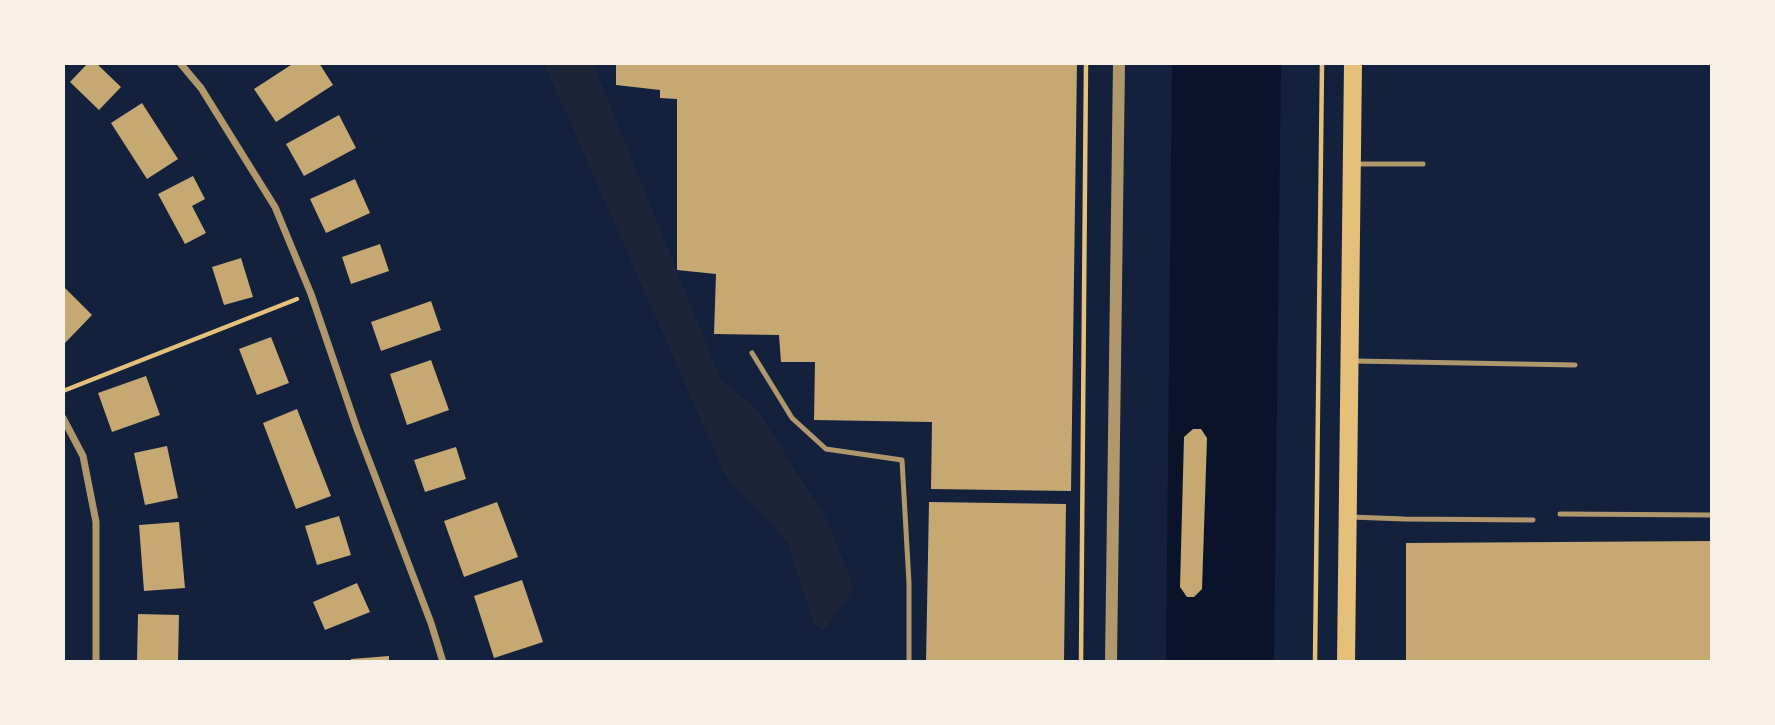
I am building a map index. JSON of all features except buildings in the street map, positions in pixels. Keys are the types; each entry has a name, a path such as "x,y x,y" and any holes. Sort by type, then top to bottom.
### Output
{"main road":[{"path":"1346,662 1353,63"}],"street":[{"path":"180,63 207,98 275,208 311,294 357,429 431,623 443,662"},
{"path":"1111,662 1119,63"},
{"path":"63,418 83,456 96,522 96,662"}],"lane":[{"path":"1352,164 1423,164"},
{"path":"752,353 792,418 826,449 902,460 909,583 909,662"},
{"path":"1349,360 1575,365"},
{"path":"1560,514 1712,515"},
{"path":"1348,517 1533,520"}],"path":[{"path":"1081,662 1086,63"},
{"path":"1315,662 1322,63"},
{"path":"63,391 311,294"}],"shaded area":[{"path":"544,63 593,63 721,380 757,409 827,520 854,588 824,631 814,624 787,541 726,477"},
{"path":"1172,63 1281,63 1274,662 1166,662"}]}
